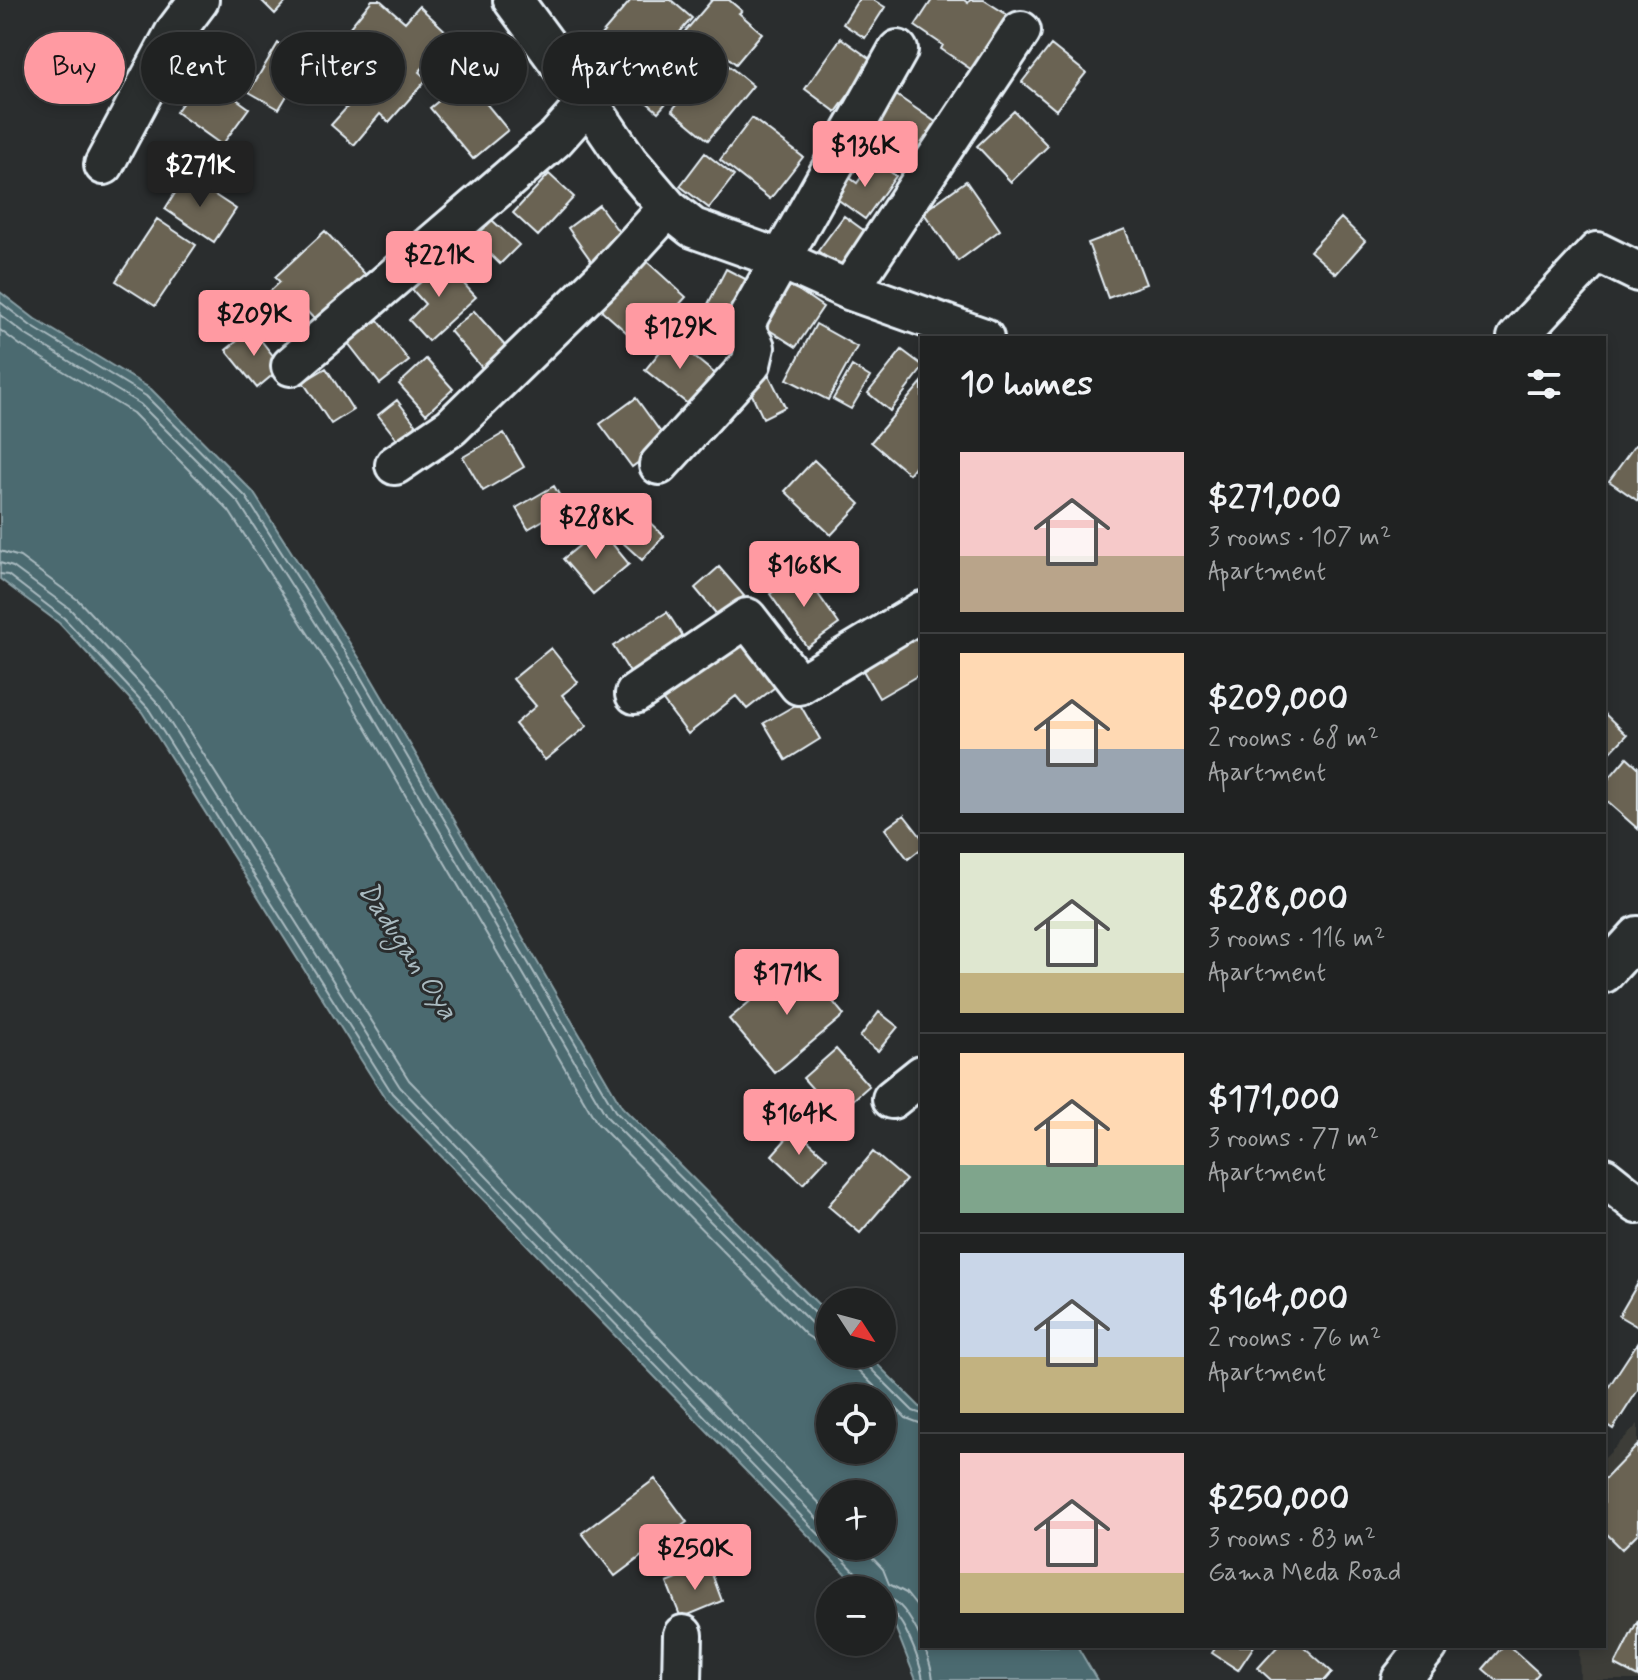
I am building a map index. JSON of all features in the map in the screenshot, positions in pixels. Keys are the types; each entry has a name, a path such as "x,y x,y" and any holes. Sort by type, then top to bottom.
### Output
{"street":[{"path":"104,165 175,32 199,0"},
{"path":"513,0 543,41"},
{"path":"849,290 1021,31"},
{"path":"659,465 751,364 755,347 745,329 749,316 898,50"},
{"path":"291,366 556,138 586,104"},
{"path":"589,104 628,161 668,208 693,228 780,259 849,290 978,336"},
{"path":"395,465 451,427 609,273 668,208"},
{"path":"1519,336 1597,252 1638,272"},
{"path":"635,694 747,618 799,685 920,612"},
{"path":"1606,971 1638,936"},
{"path":"892,1099 920,1077"},
{"path":"1606,1179 1638,1204"},
{"path":"682,1680 683,1635"},
{"path":"1401,1680 1426,1648"}],"shaded area":[{"path":"1638,1424 1638,1680 1580,1680 1579,1648 1606,1648 1606,1457"}],"water":[{"name":"Dadugan Oya","path":"0,292 35,319 151,389 253,492 363,664 622,1107 816,1302 816,1368 881,1368 920,1407 920,1648 1078,1648 1097,1680 916,1680 896,1629 896,1576 847,1576 832,1560 896,1560 896,1480 816,1480 816,1543 385,1098 142,712 59,623 0,579"}],"building":[{"path":"261,0 288,0 275,14"},
{"path":"372,0 380,0 405,22 419,6 447,32 421,32 421,86 405,104 405,32 346,32"},
{"path":"631,0 671,0 692,18 680,32 604,32"},
{"path":"712,0 729,0 762,33 736,64 727,57 727,32 685,32"},
{"path":"858,0 873,0 885,7 865,38 843,24"},
{"path":"932,0 964,0 968,3 970,0 984,0 1014,19 978,74 941,49 943,45 915,26"},
{"path":"841,38 873,61 836,112 805,89"},
{"path":"1051,45 1086,73 1056,110 1022,82"},
{"path":"271,55 271,104 282,104 279,109 255,95 255,82"},
{"path":"727,64 753,86 708,140 672,110 677,104 727,104"},
{"path":"886,88 937,123 916,154 865,118"},
{"path":"182,104 243,104 249,108 222,145 176,112"},
{"path":"350,104 405,104 389,122 380,114 354,145 331,125"},
{"path":"435,104 487,104 508,130 473,159 430,108"},
{"path":"649,104 665,104 658,112"},
{"path":"1014,111 1048,146 1011,182 977,146"},
{"path":"752,118 803,157 770,199 720,160"},
{"path":"705,153 734,176 709,208 680,186"},
{"path":"874,160 896,176 865,219 833,196 847,176 857,183"},
{"path":"549,174 574,197 538,236 513,213"},
{"path":"186,176 236,209 214,242 165,209"},
{"path":"966,181 1000,230 958,261 923,212"},
{"path":"599,205 624,239 592,262 568,228"},
{"path":"844,216 873,237 846,272 818,251"},
{"path":"1341,218 1365,241 1336,274 1310,251"},
{"path":"157,219 196,245 155,306 116,281"},
{"path":"492,220 519,245 500,264 474,239"},
{"path":"1125,229 1146,284 1108,298 1088,243"},
{"path":"325,231 366,275 317,322 302,306 285,323 262,299 280,282 275,277"},
{"path":"643,258 686,297 642,346 599,308"},
{"path":"441,259 476,297 428,341 409,320 425,304 410,287"},
{"path":"726,269 755,284 737,318 708,304"},
{"path":"791,285 823,307 796,347 763,326"},
{"path":"474,311 507,348 483,369 450,331"},
{"path":"378,320 409,361 380,384 348,343"},
{"path":"816,324 857,347 828,400 787,379"},
{"path":"252,329 282,367 257,388 226,350"},
{"path":"671,338 714,373 689,405 645,370"},
{"path":"902,350 920,364 920,372 890,411 868,393"},
{"path":"426,359 453,389 426,414 399,384"},
{"path":"852,366 870,377 851,409 833,399"},
{"path":"326,368 353,410 331,424 303,382"},
{"path":"767,371 785,407 763,418 746,382"},
{"path":"920,384 920,460 909,474 871,442"},
{"path":"636,398 667,441 632,467 600,424"},
{"path":"397,400 419,429 400,443 378,415"},
{"path":"504,433 524,467 483,491 463,457"},
{"path":"1635,445 1638,447 1638,501 1609,481"},
{"path":"814,460 860,504 831,535 785,491"},
{"path":"554,486 566,507 528,529 516,508"},
{"path":"622,496 664,536 642,560 599,521"},
{"path":"600,529 629,564 593,594 563,559"},
{"path":"719,567 744,596 719,617 695,588"},
{"path":"802,571 839,624 807,647 770,594"},
{"path":"667,612 685,640 631,674 613,646"},
{"path":"917,627 920,632 920,674 879,698 858,662"},
{"path":"740,632 779,684 747,709 736,696 688,734 658,694"},
{"path":"551,648 578,682 562,695 587,726 545,760 515,724 536,706 513,679"},
{"path":"799,703 820,739 786,760 764,723"},
{"path":"1606,715 1627,735 1606,757"},
{"path":"1627,757 1638,767 1638,829 1606,801 1606,782"},
{"path":"904,815 920,835 920,850 908,859 885,829"},
{"path":"799,960 844,1015 775,1073 729,1019"},
{"path":"879,1012 898,1027 878,1051 860,1037"},
{"path":"836,1049 869,1086 836,1115 803,1078"},
{"path":"795,1129 827,1158 803,1184 772,1155"},
{"path":"873,1152 906,1180 860,1233 828,1206"},
{"path":"1638,1283 1638,1327 1619,1316"},
{"path":"1638,1342 1638,1390 1613,1429 1606,1424 1606,1391"},
{"path":"1638,1445 1638,1533 1622,1549 1606,1533 1606,1478"},
{"path":"655,1479 687,1522 615,1576 582,1533"},
{"path":"709,1566 722,1601 681,1618 667,1583"},
{"path":"1638,1620 1638,1677 1615,1665"},
{"path":"1216,1648 1253,1648 1238,1670 1212,1653"},
{"path":"1276,1648 1305,1648 1332,1672 1325,1680 1271,1680 1258,1668"},
{"path":"1501,1648 1511,1648 1539,1673 1533,1680 1496,1680 1483,1669"}]}
